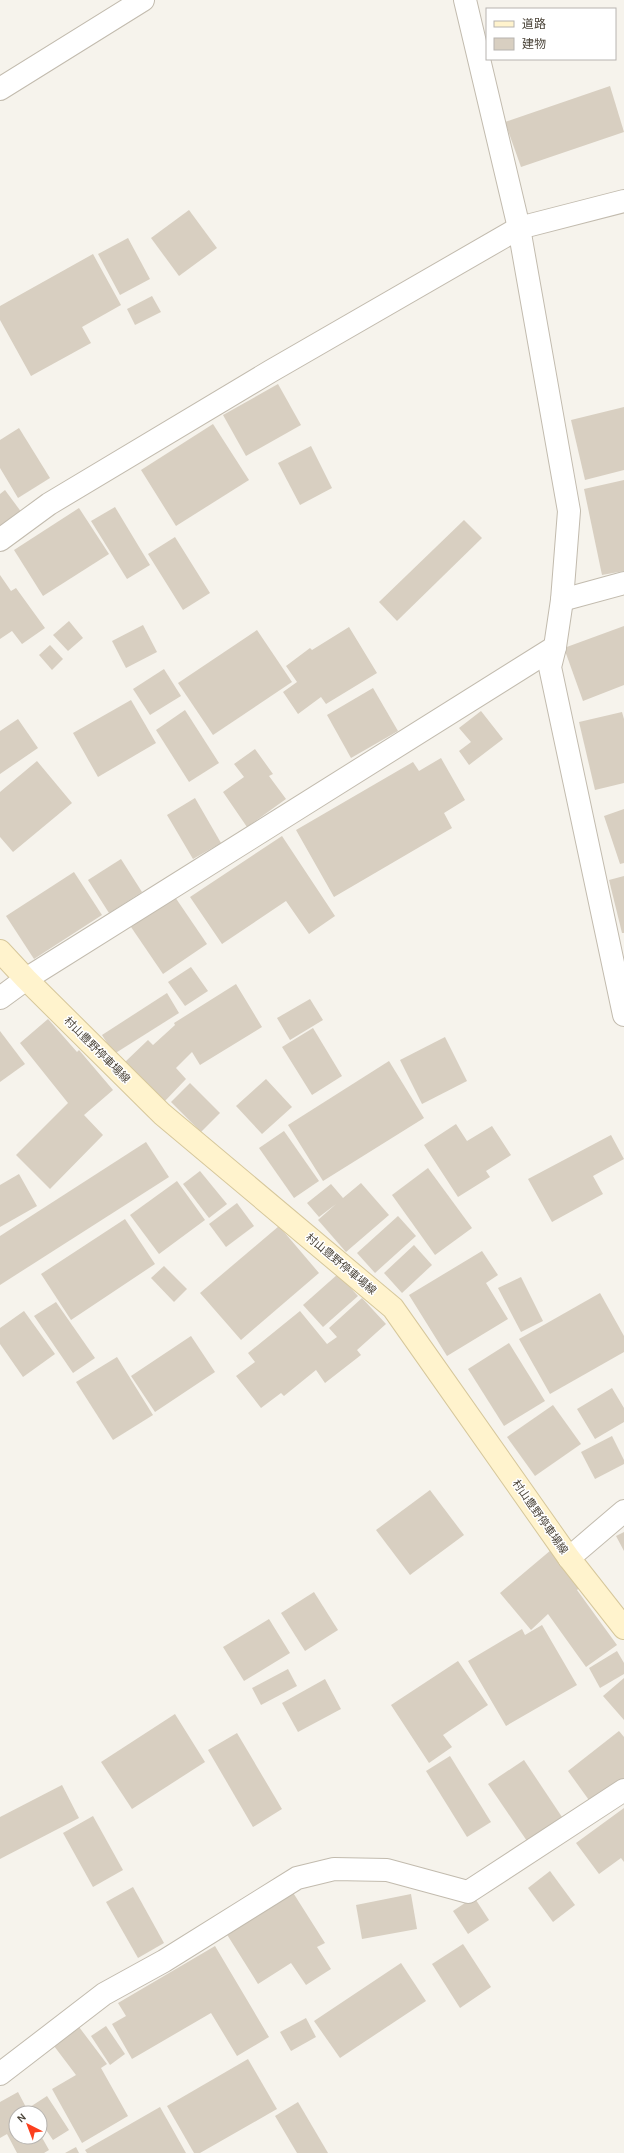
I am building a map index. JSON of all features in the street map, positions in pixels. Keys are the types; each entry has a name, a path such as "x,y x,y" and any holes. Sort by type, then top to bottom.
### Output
{"main road":[{"name":"村山豊野停車場線","path":"0,951 26,979 162,1114 393,1308 569,1558 624,1628"}],"street":[{"path":"0,89 143,0"},
{"path":"465,0 519,228 569,511 562,600 555,647 550,667 624,1015"},
{"path":"0,540 56,500 271,371 519,228 624,201"},
{"path":"562,600 624,583"},
{"path":"0,998 26,979 555,647"},
{"path":"569,1558 624,1511"},
{"path":"0,2074 104,1994 164,1961 298,1878 334,1869 387,1870 468,1892 624,1790"}],"building":[{"path":"610,86 624,132 521,167 505,122"},
{"path":"189,210 217,248 179,276 151,238"},
{"path":"128,238 150,279 120,295 98,254"},
{"path":"93,254 121,305 82,327 91,343 31,376 0,320 0,306"},
{"path":"152,296 161,312 135,325 127,309"},
{"path":"278,384 301,425 246,456 223,415"},
{"path":"624,407 624,470 585,480 571,420"},
{"path":"213,424 249,480 176,526 141,470"},
{"path":"19,428 50,478 18,498 0,468 0,440"},
{"path":"311,446 332,488 300,505 278,463"},
{"path":"624,480 624,571 602,575 584,489"},
{"path":"5,490 22,513 0,530 0,494"},
{"path":"115,507 150,565 127,579 91,521"},
{"path":"79,508 109,554 43,596 14,550"},
{"path":"464,520 482,538 397,621 379,602"},
{"path":"175,537 210,593 183,610 148,554"},
{"path":"0,575 11,591 16,588 45,628 22,644 12,631 0,639"},
{"path":"69,621 83,638 68,651 53,635"},
{"path":"143,625 157,652 126,668 112,641"},
{"path":"624,626 624,685 583,701 564,648"},
{"path":"349,627 377,673 326,704 321,697 298,714 283,692 297,682 286,666 310,648 312,650"},
{"path":"257,630 292,682 213,735 178,683"},
{"path":"50,645 63,659 52,670 39,655"},
{"path":"164,669 181,696 150,715 133,689"},
{"path":"373,688 398,731 351,758 327,715"},
{"path":"131,700 156,743 98,777 73,733"},
{"path":"185,710 219,763 189,782 156,730"},
{"path":"481,711 503,739 469,765 459,751 471,742 459,728"},
{"path":"622,712 624,719 624,783 595,790 579,722"},
{"path":"18,719 38,748 0,774 0,731"},
{"path":"255,749 273,774 269,776 286,799 247,827 223,792 244,777 234,764"},
{"path":"441,758 465,800 444,813 452,828 334,897 296,830 413,762 419,771"},
{"path":"37,761 72,803 13,852 0,837 0,792"},
{"path":"195,798 221,843 193,859 167,815"},
{"path":"624,809 624,863 620,864 604,816"},
{"path":"282,836 335,916 309,934 286,901 222,944 190,897"},
{"path":"121,859 142,892 109,913 88,880"},
{"path":"74,872 102,915 34,959 6,916"},
{"path":"624,876 624,933 622,933 609,880"},
{"path":"175,897 207,944 163,974 131,927"},
{"path":"191,967 208,991 185,1006 168,982"},
{"path":"236,984 262,1027 200,1065 192,1052 176,1068 186,1079 164,1102 125,1062 148,1040 153,1045 175,1025 174,1023"},
{"path":"167,993 179,1013 114,1054 102,1035"},
{"path":"310,999 323,1020 290,1040 277,1018"},
{"path":"48,1019 77,1052 79,1050 113,1090 84,1115 103,1135 50,1189 16,1155 68,1103 20,1043"},
{"path":"313,1028 342,1076 312,1095 282,1047"},
{"path":"0,1031 25,1064 0,1082"},
{"path":"445,1037 467,1081 422,1104 400,1060"},
{"path":"389,1061 424,1118 323,1181 288,1125"},
{"path":"266,1079 292,1107 262,1134 236,1106"},
{"path":"190,1083 220,1113 201,1132 171,1102"},
{"path":"456,1124 467,1141 492,1126 511,1155 486,1171 490,1177 458,1197 424,1145"},
{"path":"284,1131 319,1181 294,1198 259,1148"},
{"path":"611,1135 624,1159 593,1176 603,1194 552,1222 528,1179"},
{"path":"146,1142 169,1177 0,1285 0,1236"},
{"path":"428,1168 472,1228 435,1255 392,1195"},
{"path":"200,1171 227,1204 209,1218 183,1184"},
{"path":"19,1174 37,1206 0,1227 0,1185"},
{"path":"177,1181 205,1220 159,1254 130,1215"},
{"path":"361,1183 389,1215 346,1252 318,1220 336,1204 319,1217 307,1203 331,1184 343,1198"},
{"path":"237,1203 254,1226 226,1247 209,1224"},
{"path":"398,1216 416,1236 375,1273 357,1253"},
{"path":"125,1219 155,1264 71,1320 41,1274"},
{"path":"279,1226 319,1273 241,1340 200,1293"},
{"path":"414,1245 432,1265 402,1293 384,1273"},
{"path":"482,1251 498,1275 486,1283 508,1319 447,1356 409,1295"},
{"path":"164,1266 187,1289 174,1302 151,1278"},
{"path":"338,1274 358,1296 323,1327 303,1305"},
{"path":"521,1277 543,1321 521,1332 498,1288"},
{"path":"600,1293 624,1336 624,1352 550,1394 519,1339"},
{"path":"362,1298 386,1324 357,1350 361,1355 325,1383 316,1370 284,1396 281,1393 261,1408 236,1376 255,1362 248,1353 300,1311 327,1344 337,1337 329,1328"},
{"path":"56,1302 95,1358 73,1373 34,1316"},
{"path":"24,1311 55,1354 23,1377 0,1344 0,1328"},
{"path":"191,1336 215,1372 155,1412 131,1376"},
{"path":"509,1343 545,1401 504,1426 468,1369"},
{"path":"117,1357 153,1415 113,1440 76,1382"},
{"path":"612,1388 624,1408 624,1422 595,1439 577,1409"},
{"path":"553,1405 581,1444 535,1476 507,1437"},
{"path":"612,1436 624,1460 624,1464 595,1479 581,1452"},
{"path":"430,1490 464,1535 410,1575 376,1530"},
{"path":"624,1532 624,1551 616,1536"},
{"path":"551,1550 582,1586 577,1590 617,1645 586,1667 548,1614 531,1630 500,1593"},
{"path":"314,1592 338,1630 305,1651 281,1613"},
{"path":"269,1619 290,1653 244,1681 223,1647"},
{"path":"542,1625 577,1685 506,1726 468,1661 522,1629 525,1635"},
{"path":"617,1651 624,1663 624,1674 600,1688 589,1668"},
{"path":"458,1661 488,1705 443,1735 452,1747 429,1763 391,1705"},
{"path":"288,1669 297,1686 261,1705 252,1688"},
{"path":"624,1678 624,1720 603,1696"},
{"path":"325,1679 341,1709 298,1732 282,1703"},
{"path":"175,1714 205,1762 132,1809 101,1762"},
{"path":"619,1731 624,1737 624,1778 591,1803 568,1771"},
{"path":"237,1733 282,1809 253,1827 208,1750"},
{"path":"450,1756 491,1822 467,1837 426,1771"},
{"path":"524,1760 564,1820 529,1844 488,1784"},
{"path":"62,1785 79,1818 0,1859 0,1817"},
{"path":"624,1808 624,1862 621,1858 599,1874 576,1843"},
{"path":"93,1816 123,1870 93,1887 63,1833"},
{"path":"550,1871 575,1905 553,1922 528,1888"},
{"path":"133,1887 164,1943 138,1958 106,1902"},
{"path":"292,1891 325,1943 317,1947 331,1969 306,1985 291,1963 258,1984 226,1933"},
{"path":"411,1894 417,1929 362,1939 356,1905"},
{"path":"474,1897 489,1920 468,1934 453,1911"},
{"path":"463,1944 491,1987 460,2008 432,1964"},
{"path":"215,1946 269,2037 237,2056 211,2013 132,2059 112,2024 126,2016 118,2003"},
{"path":"401,1963 426,2001 340,2058 314,2021"},
{"path":"306,2018 316,2037 291,2051 280,2032"},
{"path":"76,2023 107,2064 101,2068 128,2116 82,2143 52,2089 76,2075 51,2042"},
{"path":"106,2026 125,2054 110,2065 91,2036"},
{"path":"248,2059 277,2109 200,2153 194,2153 167,2106"},
{"path":"18,2092 25,2105 8,2105 8,2136 7,2134 0,2138 0,2102"},
{"path":"47,2096 69,2130 53,2140 48,2133 48,2105 33,2105"},
{"path":"298,2102 328,2153 297,2153 275,2116"},
{"path":"160,2107 186,2153 87,2153 85,2150"},
{"path":"13,2145 46,2145 49,2150 44,2153 17,2153"},
{"path":"76,2147 79,2153 65,2153"}]}
